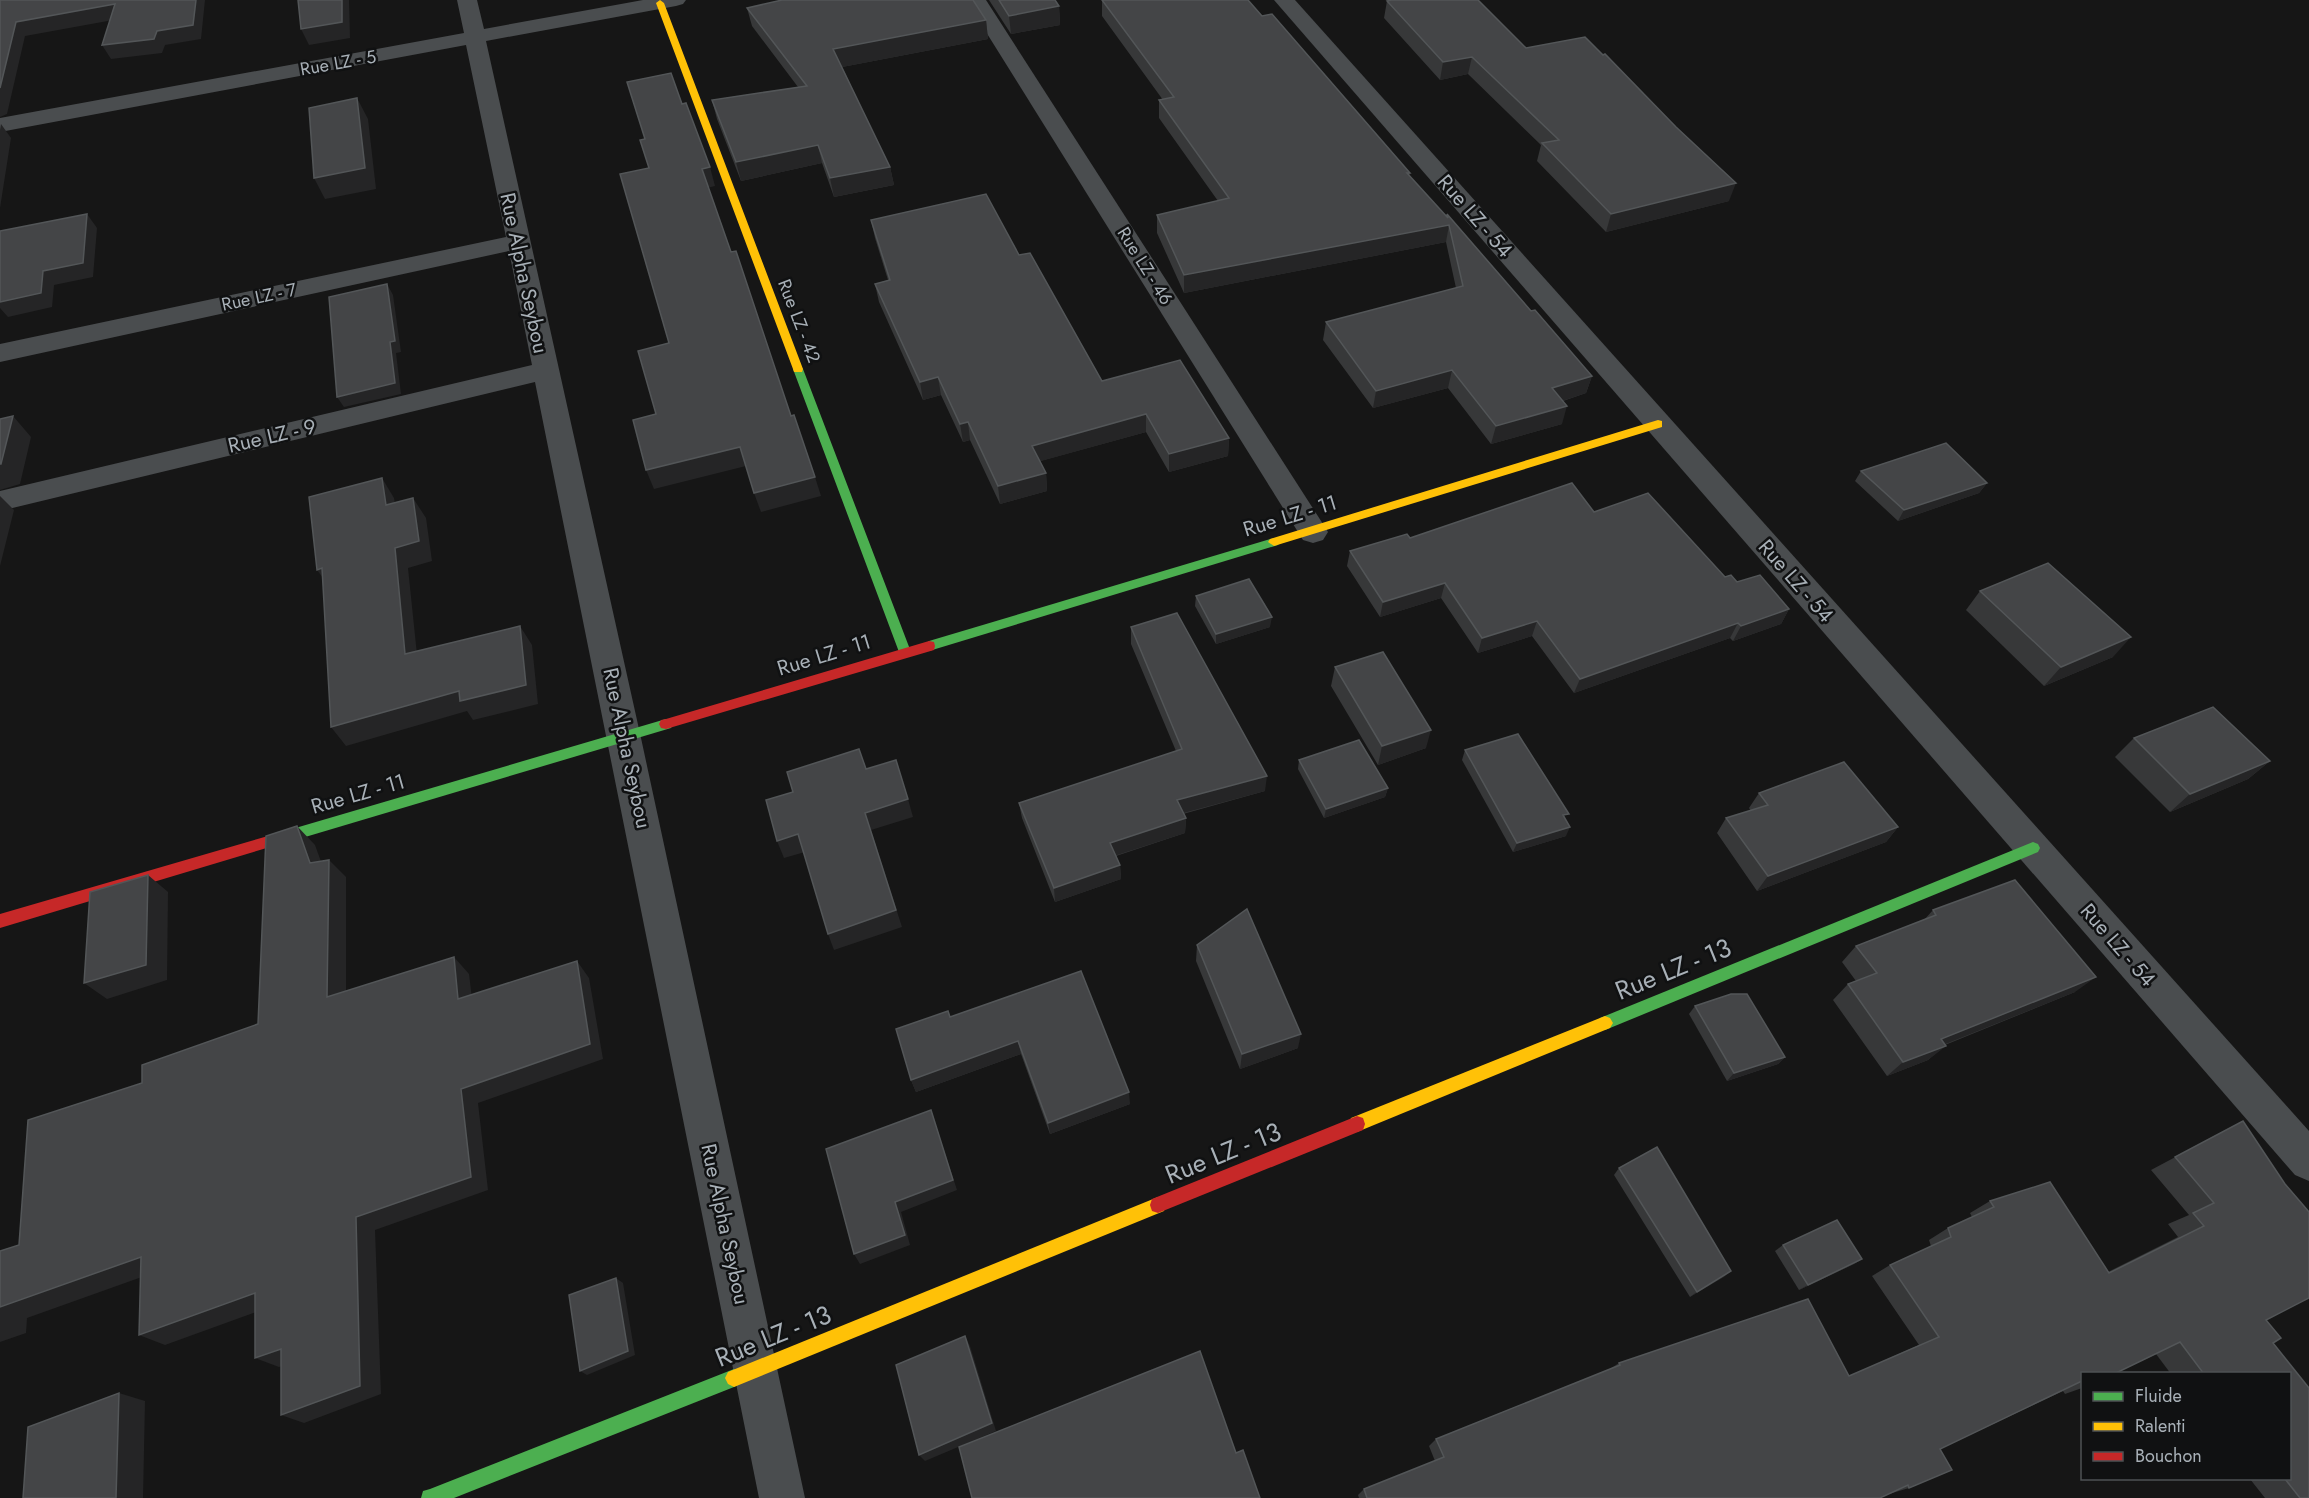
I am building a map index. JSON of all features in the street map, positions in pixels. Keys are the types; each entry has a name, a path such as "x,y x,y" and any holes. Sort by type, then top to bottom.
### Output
{"street":[{"name":"Rue Alpha Seybou","path":"467,0 625,738 782,1498"},
{"name":"Rue LZ - 46","path":"976,0 1313,532"},
{"name":"Rue LZ - 54","path":"1284,0 2309,1161"},
{"name":"Rue LZ - 5","path":"0,125 668,1"},
{"name":"Rue LZ - 42","path":"668,1 905,652"},
{"name":"Rue LZ - 7","path":"0,353 518,242"},
{"name":"Rue LZ - 9","path":"0,501 545,371"},
{"name":"Rue LZ - 11","path":"0,921 625,738 905,652 1313,532 1658,424"},
{"name":"Rue LZ - 13","path":"430,1498 755,1370 2033,848"}],"building":[{"path":"0,0 196,0 193,25 157,31 154,39 102,45 115,4 16,22 0,88"},
{"path":"298,0 342,0 342,22 301,29"},
{"path":"782,0 973,0 986,20 833,49 890,167 830,178 818,145 736,162 712,100 807,86 747,8"},
{"path":"999,0 1055,0 1059,6 1009,16"},
{"path":"1102,0 1248,0 1262,16 1272,14 1410,173 1407,173 1448,218 1447,214 1531,311 1535,310 1592,376 1552,388 1567,406 1496,426 1452,370 1376,391 1326,322 1463,286 1449,225 1184,275 1157,215 1229,198 1159,100 1174,97"},
{"path":"1478,0 1526,48 1585,37 1736,183 1611,214 1542,143 1559,140 1472,57 1443,62 1387,1"},
{"path":"671,73 682,104 686,103 710,167 702,169 731,252 736,251 791,416 794,415 815,477 754,493 740,447 646,470 633,420 656,414 638,351 669,343 620,174 649,168 640,140 645,139 627,82"},
{"path":"357,98 365,168 314,178 309,108"},
{"path":"986,194 1019,255 1030,253 1102,381 1180,360 1229,438 1169,454 1146,414 1032,446 1046,473 998,486 968,422 960,424 938,377 920,382 875,284 890,280 871,220"},
{"path":"87,214 83,263 43,271 41,293 0,302 0,231"},
{"path":"387,284 395,341 390,342 395,383 337,397 329,297"},
{"path":"13,416 1,464 0,464 0,419"},
{"path":"1946,443 1987,483 1904,510 1861,471"},
{"path":"382,478 386,505 413,498 419,541 395,548 405,654 520,626 526,685 460,701 459,691 331,727 322,568 317,570 309,497"},
{"path":"1572,483 1594,512 1648,493 1725,577 1731,575 1737,582 1760,575 1789,609 1741,626 1738,623 1580,679 1537,621 1482,638 1445,583 1383,602 1350,551 1407,534 1410,538"},
{"path":"2048,563 2131,637 2061,667 1980,591"},
{"path":"1249,579 1272,617 1216,634 1196,596"},
{"path":"1177,613 1267,776 1177,800 1186,818 1110,843 1120,865 1054,888 1019,803 1182,749 1131,627"},
{"path":"1383,652 1431,730 1382,746 1335,667"},
{"path":"2213,707 2270,761 2190,794 2134,738"},
{"path":"1518,734 1569,814 1563,815 1570,827 1517,843 1465,750"},
{"path":"1359,740 1388,788 1326,809 1299,760"},
{"path":"859,749 866,769 896,760 908,799 865,813 896,910 828,934 798,834 777,841 766,800 793,792 787,772"},
{"path":"1844,762 1898,827 1768,876 1726,818 1768,805 1759,793"},
{"path":"297,826 310,863 329,860 327,997 454,957 458,999 577,961 590,1044 461,1089 471,1177 356,1217 360,1386 281,1415 281,1349 255,1358 255,1293 139,1335 141,1257 0,1307 0,1251 19,1245 28,1120 142,1083 142,1065 258,1024 266,836"},
{"path":"148,875 146,965 84,983 90,892"},
{"path":"2015,880 2096,977 1941,1039 1946,1046 1903,1062 1848,984 1877,973 1856,946 1936,915 1933,910"},
{"path":"1247,909 1301,1034 1242,1054 1197,945"},
{"path":"1081,971 1129,1092 1048,1123 1018,1041 911,1080 896,1029 948,1011 950,1017"},
{"path":"1731,994 1747,994 1785,1057 1734,1073 1695,1006"},
{"path":"931,1110 953,1180 895,1202 905,1235 854,1254 826,1149"},
{"path":"2243,1121 2285,1184 2309,1212 2309,1298 2266,1320 2281,1338 2273,1343 2309,1388 2309,1498 2300,1498 2286,1480 2291,1480 2291,1372 2202,1372 2180,1342 2118,1372 2081,1372 2081,1381 1940,1449 1952,1470 1909,1488 1908,1485 1880,1498 1367,1498 1364,1489 1444,1457 1436,1439 1620,1365 1619,1363 1808,1299 1849,1376 1939,1337 1890,1265 1951,1237 1948,1228 1994,1207 1990,1201 2050,1182 2109,1273 2204,1226 2193,1213 2214,1203 2175,1157"},
{"path":"1657,1147 1731,1271 1697,1292 1619,1168"},
{"path":"1837,1220 1862,1259 1808,1285 1783,1245"},
{"path":"616,1278 628,1351 580,1371 569,1295"},
{"path":"965,1336 992,1423 919,1455 896,1365"},
{"path":"1200,1351 1236,1453 1243,1450 1260,1498 972,1498 959,1447"},
{"path":"119,1393 116,1498 23,1498 28,1427"}],"traffic: fast":[{"path":"798,369 905,652"},
{"path":"929,646 1274,542"},
{"path":"275,840 666,724"},
{"path":"1605,1023 2033,848"},
{"path":"430,1498 734,1378"}],"traffic: slow":[{"path":"660,3 798,369"},
{"path":"1274,542 1658,424"},
{"path":"1357,1124 1605,1023"},
{"path":"734,1378 1158,1205"}],"traffic: jam":[{"path":"666,724 929,646"},
{"path":"0,921 275,840"},
{"path":"1158,1205 1357,1124"}]}
